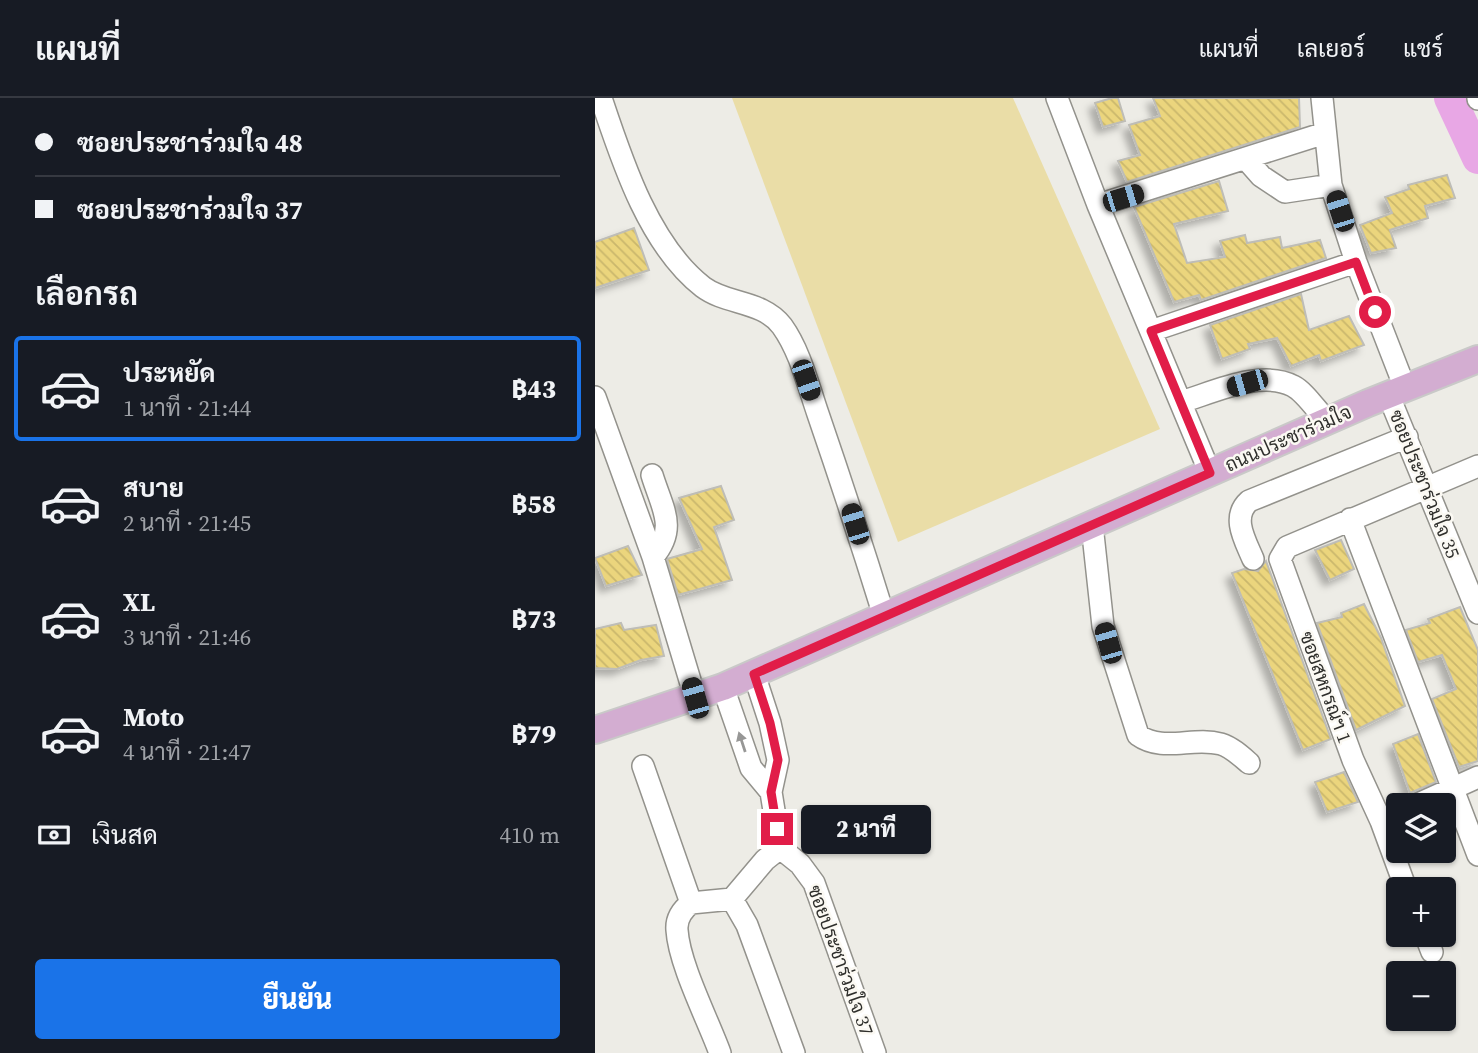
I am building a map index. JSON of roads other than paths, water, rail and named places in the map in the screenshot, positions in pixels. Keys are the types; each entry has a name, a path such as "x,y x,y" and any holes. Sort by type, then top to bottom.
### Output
{"main road":[{"name":"ถนนประชาร่วมใจ","path":"595,730 695,698 754,674 1327,421 1478,359"}],"street":[{"path":"601,98 649,223 661,243 701,286 717,296 758,307 773,316 791,341 848,501 884,616"},
{"path":"1057,98 1098,205 1210,473"},
{"name":"ซอยประชาร่วมใจ 35","path":"1322,98 1331,185 1397,391 1407,437 1478,613"},
{"path":"1098,205 1325,133"},
{"path":"1246,159 1273,186 1285,192 1331,185"},
{"path":"1151,331 1356,262"},
{"path":"1181,402 1247,383 1284,383 1295,386 1327,421"},
{"path":"595,397 653,557 695,698"},
{"path":"1252,559 1241,531 1239,516 1242,507 1249,501 1407,437"},
{"path":"1478,466 1350,519 1478,855"},
{"path":"652,475 668,526 665,543 653,557"},
{"name":"ซอยสหกรณ์ฯ 1","path":"1350,519 1282,552 1280,563 1353,760 1386,811"},
{"path":"1092,525 1103,626 1138,735 1150,744 1201,740 1225,744 1249,763"},
{"path":"720,1053 682,953 677,930 678,917 691,903 732,899 765,860 780,848 771,792 778,760 770,723 754,674"},
{"path":"723,687 751,768 771,792"},
{"path":"643,766 691,903"},
{"path":"1444,793 1478,777"},
{"name":"ซอยประชาร่วมใจ 37","path":"780,848 800,864 814,883 875,1053"},
{"path":"732,899 747,925 794,1053"}],"waterway":[{"path":"1450,98 1478,158"}]}
